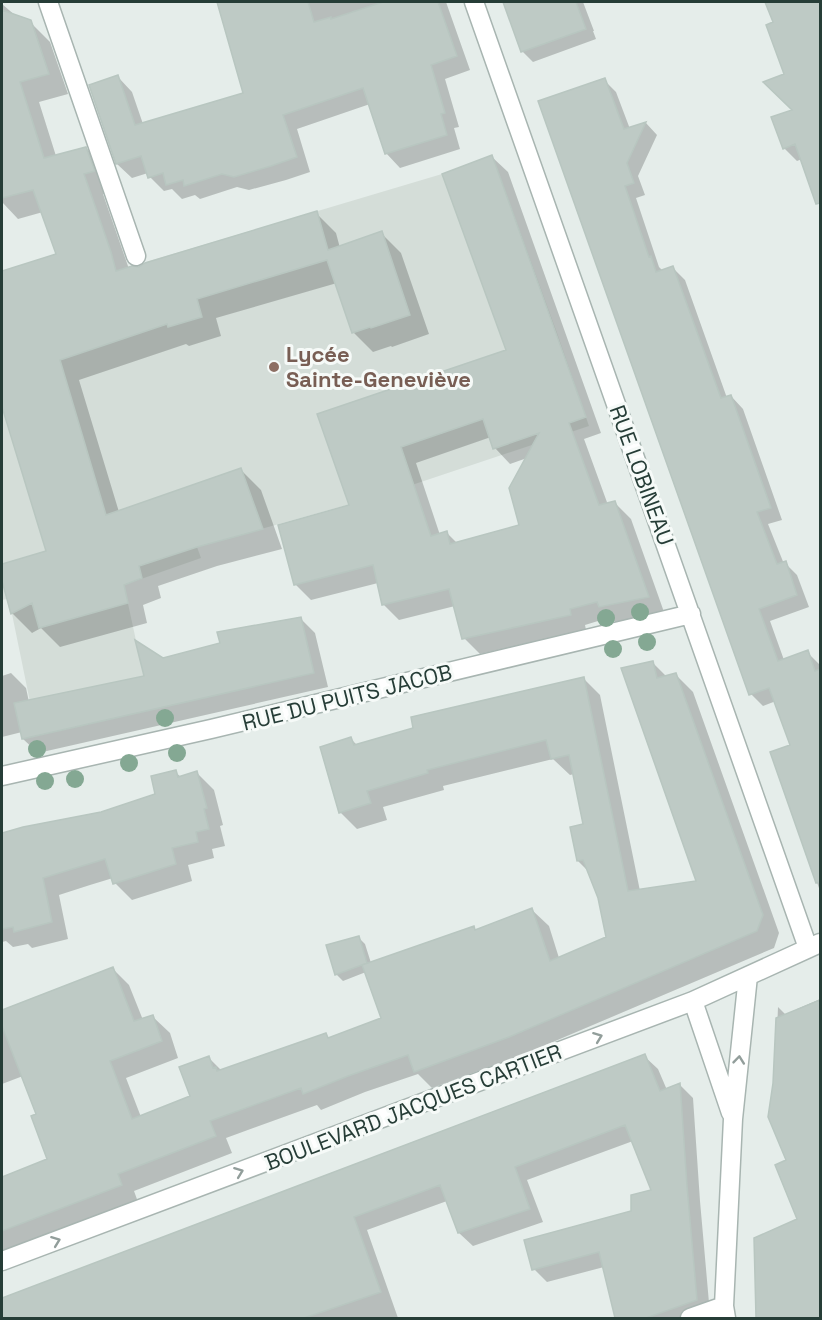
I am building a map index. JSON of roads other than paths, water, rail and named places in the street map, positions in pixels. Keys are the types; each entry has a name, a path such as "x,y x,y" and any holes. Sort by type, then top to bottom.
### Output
{"street":[{"path":"48,2 136,256"},
{"name":"RUE LOBINEAU","path":"474,2 715,685 814,946"},
{"name":"RUE DU PUITS JACOB","path":"2,776 222,727 691,614"},
{"name":"BOULEVARD JACQUES CARTIER","path":"2,1262 693,1001 814,946"},
{"path":"690,1318 725,1312 733,1119 748,976"},
{"path":"693,1001 733,1119"}],"place":[{"name":"Lycée Sainte-Geneviève","path":"274,367"}]}
